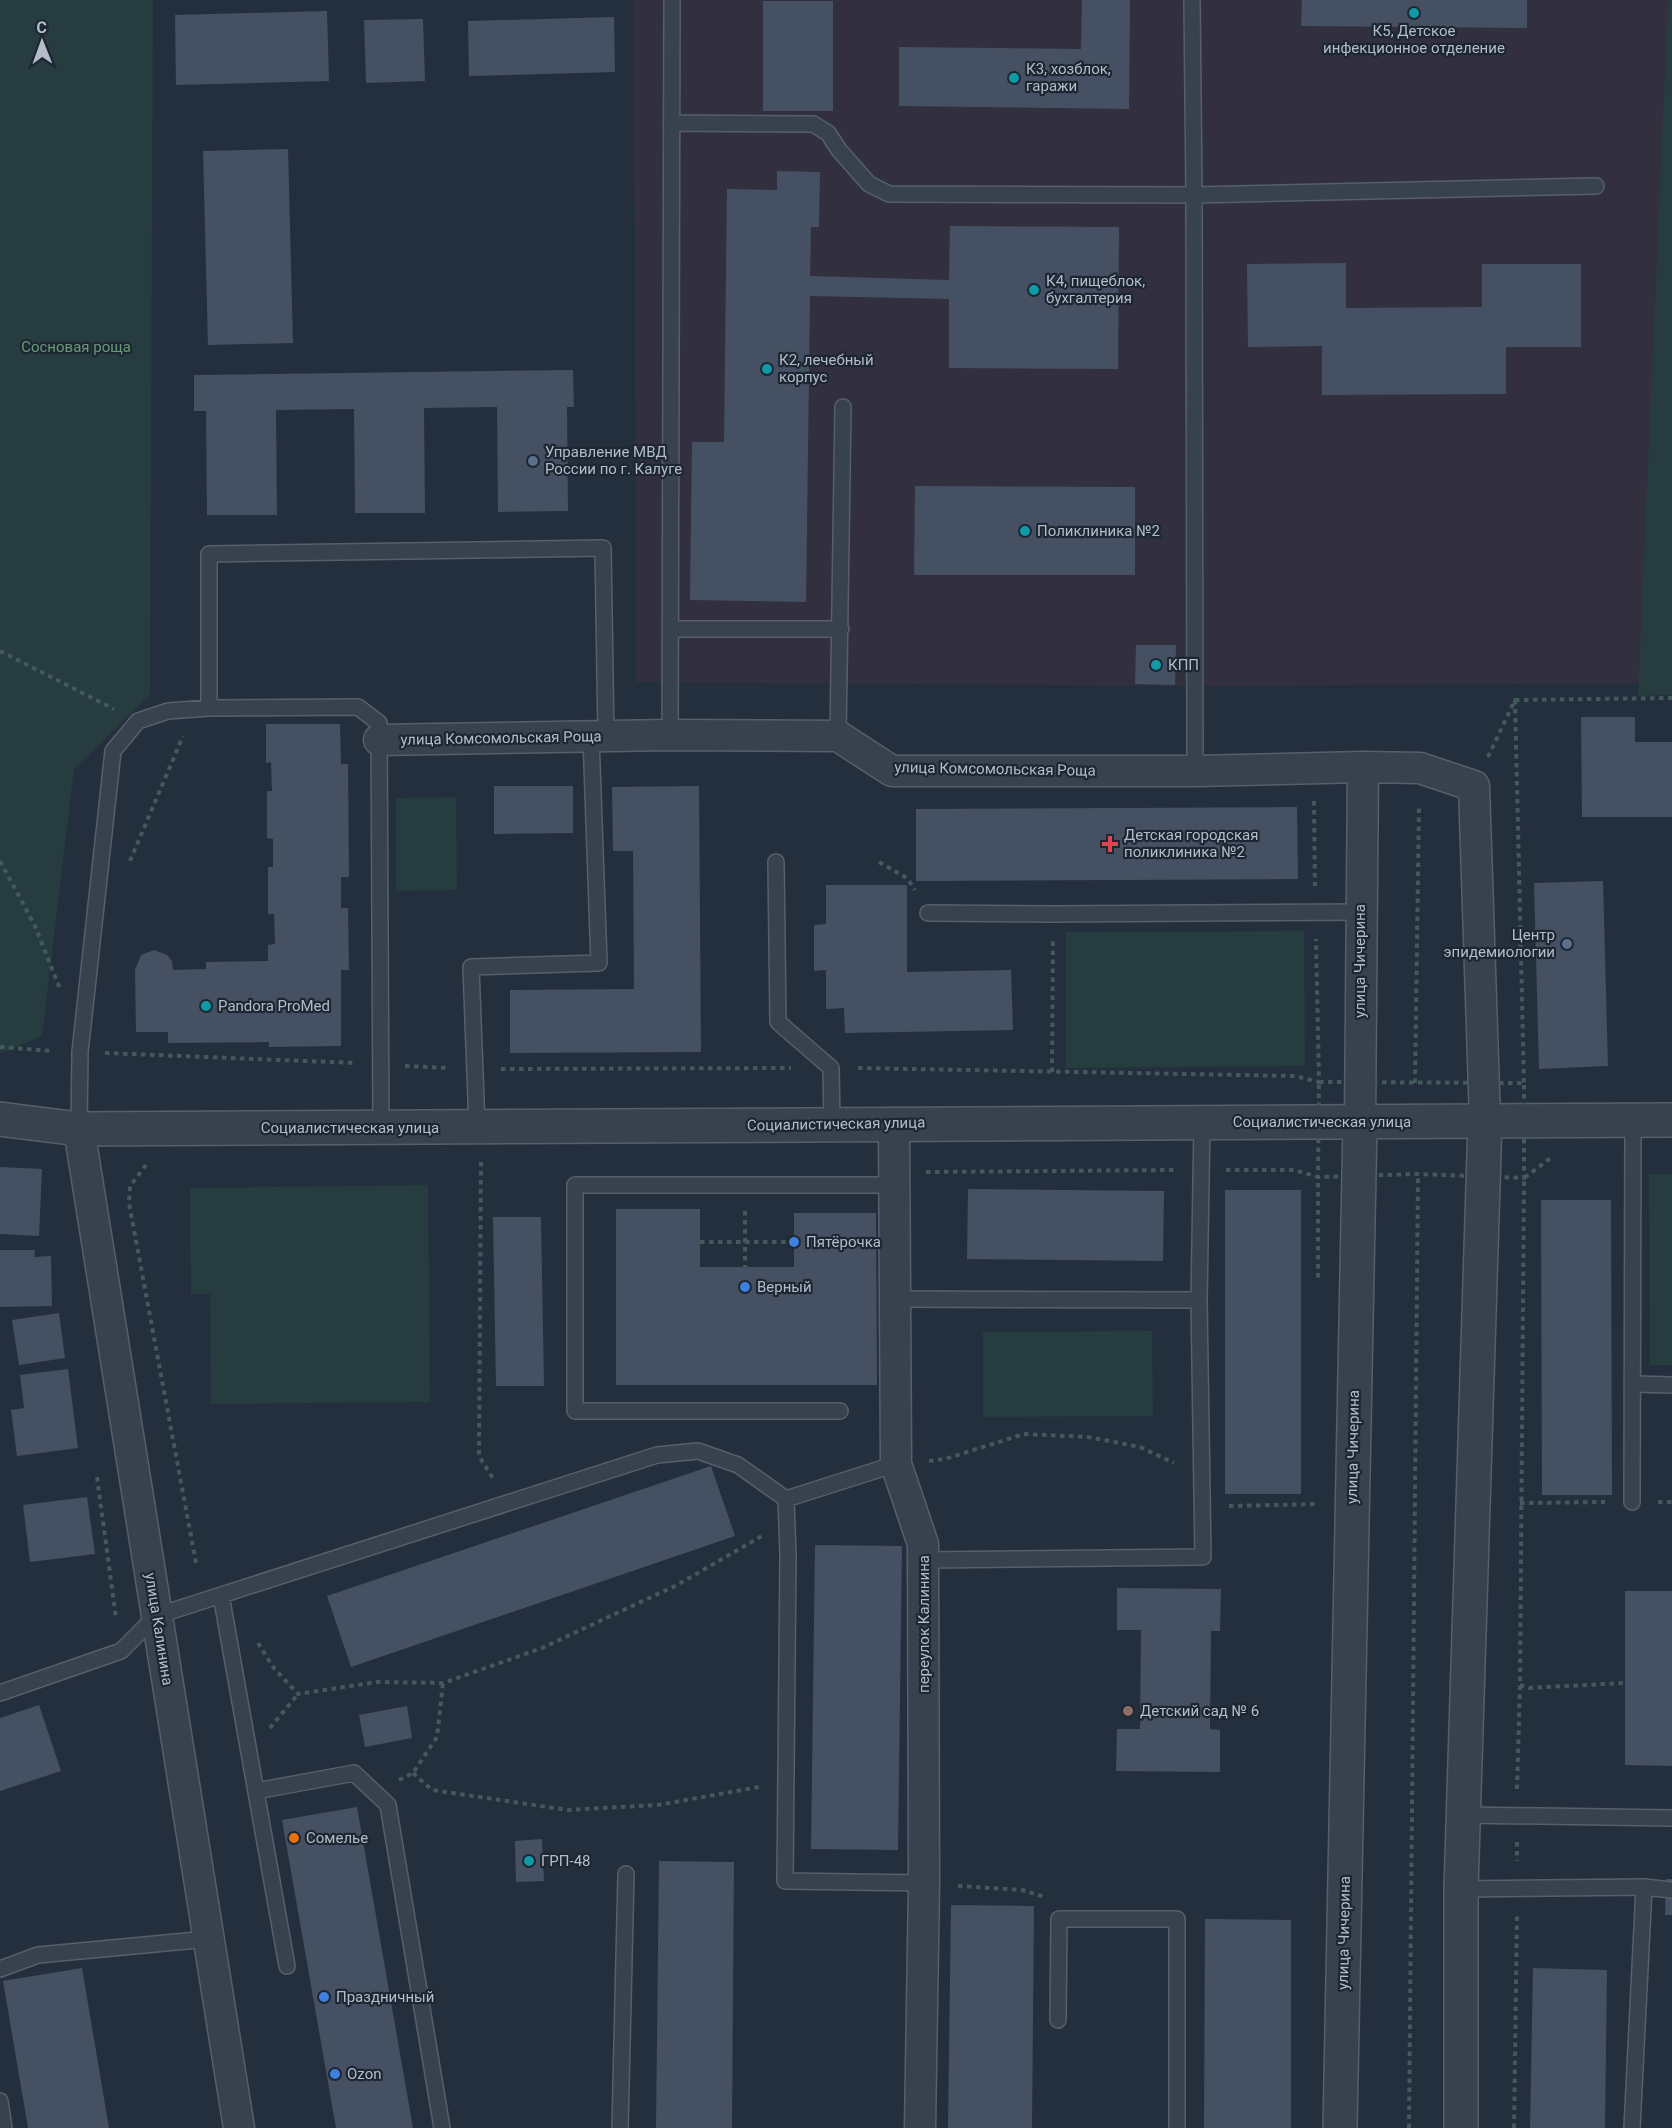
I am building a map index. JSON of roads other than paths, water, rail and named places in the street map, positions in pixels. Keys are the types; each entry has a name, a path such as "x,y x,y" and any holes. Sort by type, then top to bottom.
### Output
{"street":[{"name":"улица Комсомольская Роща","path":"379,740 670,735 838,736 892,771 1420,768 1474,786 1485,1121"},
{"name":"улица Чичерина","path":"1340,2128 1360,1122 1363,767"},
{"name":"Социалистическая улица","path":"0,1119 79,1129 381,1128 479,1141 832,1125 1672,1120"},
{"path":"1461,2128 1461,1888 1485,1121"},
{"name":"переулок Калинина","path":"894,1124 896,1464 923,1544 924,1560 924,1882 920,2128"},
{"name":"улица Калинина","path":"79,1129 239,2128"}],"lane":[{"path":"670,735 672,0"},
{"path":"1192,0 1195,771"},
{"path":"672,123 813,124 828,133 839,150 869,184 889,194 1194,195 1596,186"},
{"path":"838,736 843,407"},
{"path":"202,708 209,555 603,548 599,736 599,963 471,967 479,1141"},
{"path":"671,629 841,629"},
{"path":"79,1129 80,1052 113,751 138,721 168,711 202,708 358,707 379,723 381,1128"},
{"path":"776,862 778,1022 831,1068 832,1125"},
{"path":"928,913 1361,912"},
{"path":"1632,1502 1633,1121"},
{"path":"924,1560 1203,1557 1199,1300 1202,1123"},
{"path":"840,1411 574,1412 574,1185 893,1173"},
{"path":"894,1299 1199,1300"},
{"path":"1634,1384 1672,1385"},
{"path":"0,1693 121,1651 156,1616 657,1455 698,1451 738,1465 786,1499"},
{"path":"786,1499 896,1464"},
{"path":"786,1499 785,1881 924,1882"},
{"path":"221,1595 287,1966"},
{"path":"256,1791 354,1773 388,1805 442,2128"},
{"path":"1464,1815 1672,1818"},
{"path":"620,2128 626,1874"},
{"path":"1632,2128 1644,1887"},
{"path":"1461,1888 1644,1887 1672,1890"},
{"path":"1058,2020 1059,1919 1177,1919 1177,2128"},
{"path":"0,1969 38,1955 208,1939"},
{"path":"0,2101 4,2128"}],"place":[{"name":"К5, Детское инфекционное отделение","path":"1414,13"},
{"name":"К3, хозблок, гаражи","path":"1014,78"},
{"name":"К4, пищеблок, бухгалтерия","path":"1034,290"},
{"name":"К2, лечебный корпус","path":"767,369"},
{"name":"Управление МВД России по г. Калуге","path":"533,461"},
{"name":"Поликлиника №2","path":"1025,531"},
{"name":"КПП","path":"1156,665"},
{"name":"Детская городская поликлиника №2","path":"1110,844"},
{"name":"Центр эпидемиологии","path":"1567,944"},
{"name":"Pandora ProMed","path":"206,1006"},
{"name":"Пятёрочка","path":"794,1242"},
{"name":"Верный","path":"745,1287"},
{"name":"Детский сад № 6","path":"1128,1711"},
{"name":"Сомелье","path":"294,1838"},
{"name":"ГРП-48","path":"529,1861"},
{"name":"Праздничный","path":"324,1997"},
{"name":"Ozon","path":"335,2074"}],"park label":[{"name":"Сосновая роща","path":"76,347"}]}
